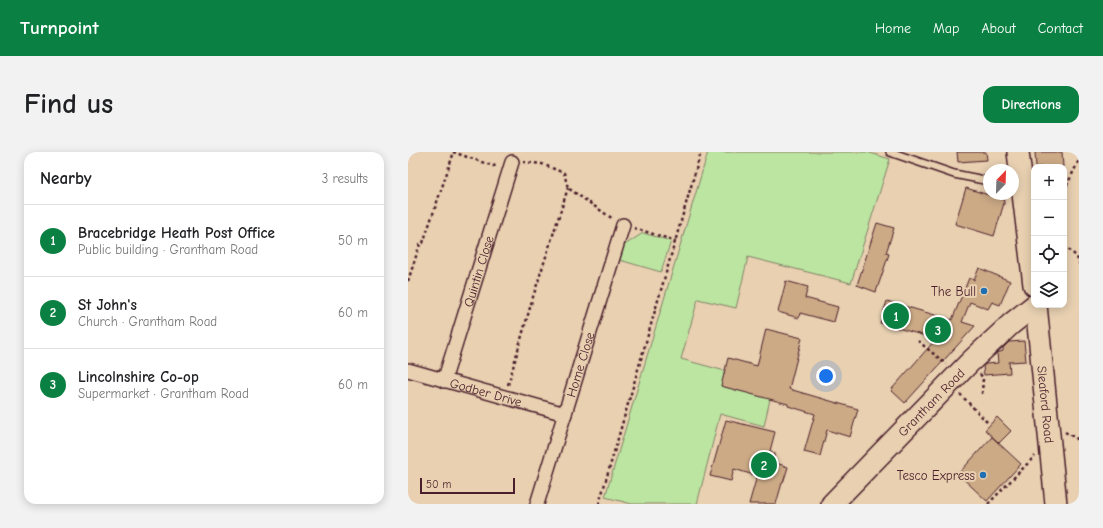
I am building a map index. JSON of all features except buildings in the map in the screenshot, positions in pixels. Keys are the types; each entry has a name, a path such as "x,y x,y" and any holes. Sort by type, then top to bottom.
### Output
{"main road":[{"path":"1018,152 1018,164"},
{"path":"1019,195 1032,272"},
{"name":"Grantham Road","path":"832,504 954,379 1011,324 1032,308"},
{"name":"Sleaford Road","path":"1036,308 1056,504"}],"street":[{"name":"Quintin Close","path":"444,381 512,162"},
{"name":"Home Close","path":"537,504 623,225"},
{"name":"Godber Drive","path":"408,370 565,414"}],"lane":[{"path":"890,152 954,174 983,180"}],"path":[{"path":"408,281 420,244 423,243 454,152 493,166 512,162 542,164 564,173 568,188 533,297 514,367 504,397"},
{"path":"599,504 701,152"},
{"path":"1067,185 1079,160"},
{"path":"568,188 623,225 676,241"},
{"path":"1067,248 1077,257 1079,264"},
{"path":"918,341 954,379 988,423"},
{"path":"988,504 1050,440"}],"green space":[{"path":"708,152 867,152 890,159 851,283 748,257 736,308 698,299 681,359 725,371 721,386 770,399 764,426 720,414 697,504 632,504 605,497"},
{"path":"643,233 671,241 661,272 616,259 620,248"}],"place":[{"name":"The Bull","path":"984,291"},
{"name":"Bracebridge Heath Post Office","path":"896,316"},
{"name":"Lincolnshire Co-op","path":"938,330"},
{"name":"St John's","path":"764,465"},
{"name":"Tesco Express","path":"983,475"}]}
